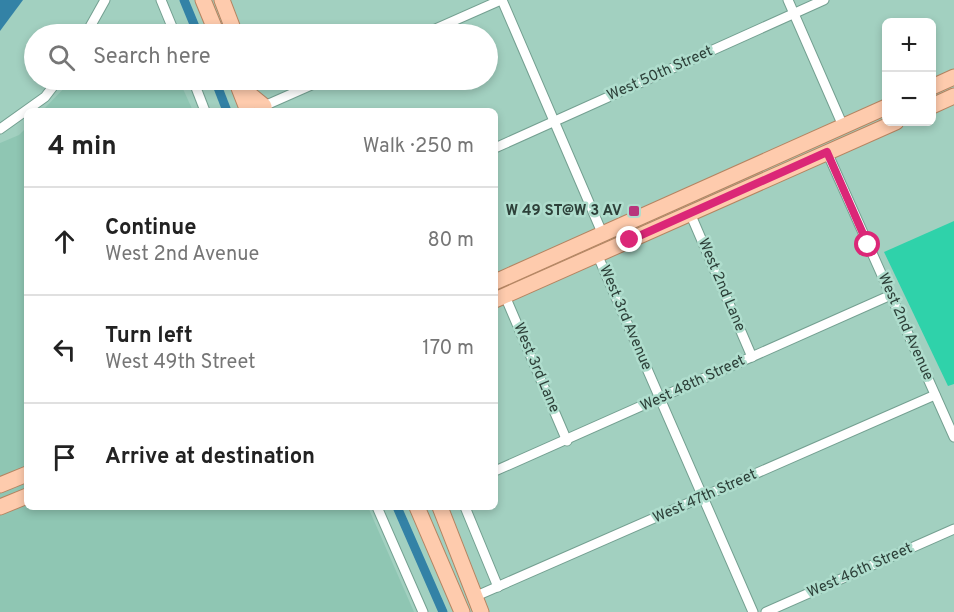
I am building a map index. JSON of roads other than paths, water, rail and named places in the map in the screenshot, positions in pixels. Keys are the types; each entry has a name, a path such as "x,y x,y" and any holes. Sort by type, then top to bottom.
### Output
{"main road":[{"path":"203,0 213,24"},
{"path":"222,0 232,24"},
{"path":"936,85 954,77"},
{"path":"240,90 247,108"},
{"path":"247,90 264,108"},
{"path":"257,90 265,108"},
{"path":"936,104 954,96"},
{"path":"498,281 881,110"},
{"path":"827,152 840,136 862,125 881,110"},
{"path":"500,298 887,126"},
{"path":"780,156 808,149 827,152"},
{"path":"603,235 630,240"},
{"path":"580,261 596,248 603,235"},
{"path":"0,485 24,475"},
{"path":"0,507 24,497"},
{"path":"418,510 462,612"},
{"path":"441,510 481,612"},
{"path":"449,584 458,592 474,597"}],"street":[{"path":"92,24 105,0"},
{"path":"161,0 171,24"},
{"path":"447,24 501,0 556,121 603,235"},
{"path":"788,0 843,126"},
{"name":"West 50th Street","path":"498,147 824,0"},
{"path":"30,108 50,90"},
{"path":"197,90 204,108"},
{"path":"267,108 303,90"},
{"path":"0,129 24,112"},
{"name":"West 2nd Avenue","path":"827,152 954,437"},
{"name":"West 2nd Lane","path":"690,213 752,357"},
{"name":"West 3rd Avenue","path":"597,254 753,612"},
{"name":"West 48th Street","path":"498,470 891,295"},
{"name":"West 3rd Lane","path":"500,298 567,441"},
{"name":"West 47th Street","path":"474,597 935,395"},
{"path":"378,510 423,612"},
{"path":"466,510 498,587"},
{"name":"West 46th Street","path":"766,612 954,529"}],"water":[{"path":"0,0 23,0 0,31"}],"waterway":[{"path":"184,0 194,24"},
{"path":"219,90 226,108"},
{"path":"398,510 443,612"}],"place":[{"name":"W 49 ST@W 3 AV","path":"634,211"}]}
